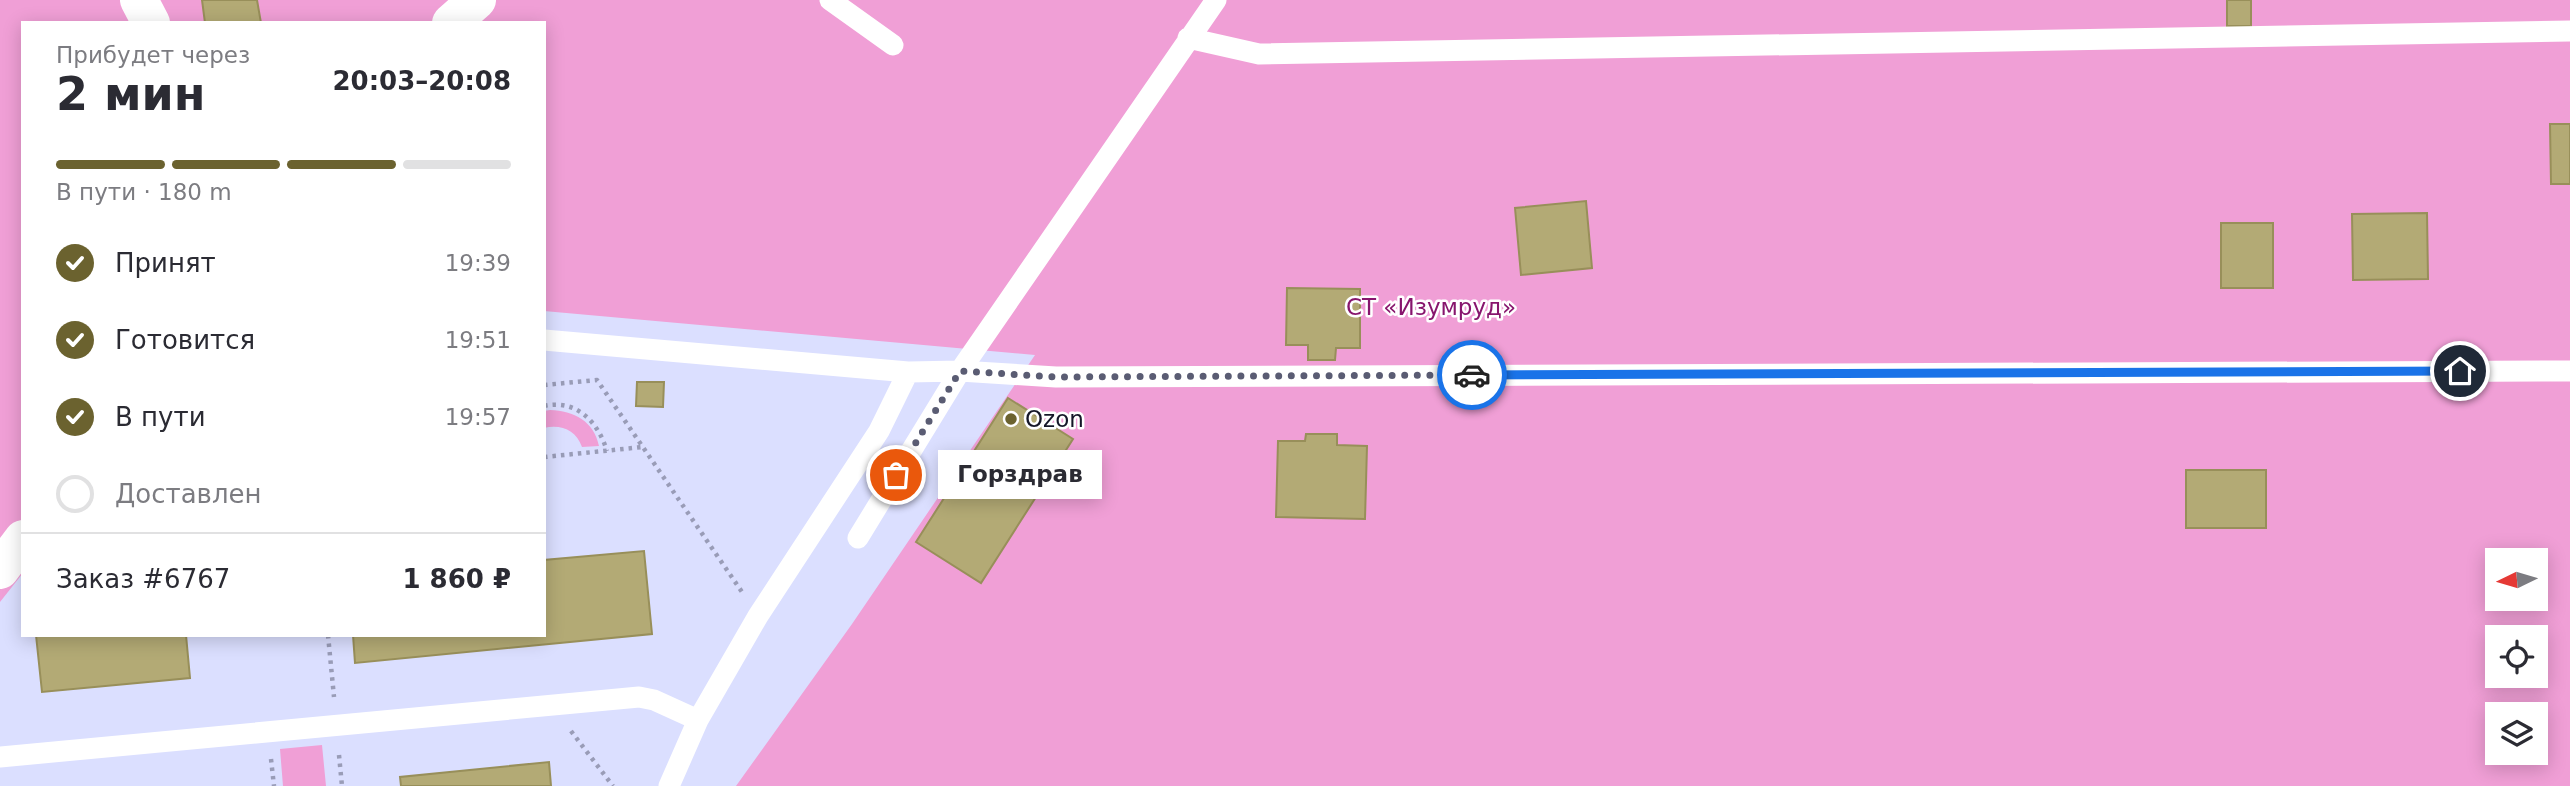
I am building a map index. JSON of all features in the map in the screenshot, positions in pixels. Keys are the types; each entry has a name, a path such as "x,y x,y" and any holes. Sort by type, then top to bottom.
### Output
{"street":[{"path":"139,0 150,21"},
{"path":"453,21 477,0"},
{"path":"0,570 21,542"}],"lane":[{"path":"830,0 893,46"},
{"path":"858,538 960,371 1216,0"},
{"path":"1188,38 1259,54 2570,31"},
{"path":"546,340 908,372 960,371 1056,377 2570,371"},
{"path":"669,786 698,720 758,616 880,431 908,372"},
{"path":"0,757 647,697 698,720"}],"path":[{"path":"546,384 597,380 758,616"},
{"path":"546,406 566,405 581,411 594,422 607,451"},
{"path":"546,457 643,447"},
{"path":"550,705 613,786"}],"green space":[{"name":"СТ «Изумруд»","path":"0,0 2570,0 2570,786 736,786 852,624 1035,355 546,311 546,21 21,21 21,576 0,602"},
{"path":"546,411 567,413 582,419 593,430 599,446 582,447 572,432 556,427 546,428"},
{"path":"322,745 326,786 283,786 280,749"}],"building":[{"path":"202,0 257,0 261,21 205,21"},
{"path":"2227,0 2251,0 2251,26 2227,26"},
{"path":"2550,124 2570,124 2570,184 2551,184"},
{"path":"1586,201 1592,268 1521,275 1515,208"},
{"path":"2427,213 2428,279 2353,280 2352,214"},
{"path":"2221,223 2273,223 2273,288 2221,288"},
{"path":"1287,288 1360,289 1360,348 1336,348 1335,360 1308,360 1308,345 1286,345"},
{"path":"637,382 664,382 663,407 636,406"},
{"path":"1008,398 1073,439 981,583 916,542"},
{"path":"1306,434 1337,434 1337,445 1367,446 1365,519 1276,517 1278,441 1305,441"},
{"path":"2186,470 2266,470 2266,528 2186,528"},
{"path":"644,551 652,634 355,663 353,637 546,637 546,560"},
{"path":"36,637 186,637 190,678 42,692"},
{"path":"549,762 551,786 401,786 400,777"}],"way so far":[{"path":"896,475 960,371 1056,377 1472,375"}],"place":[{"name":"Ozon","path":"1011,419"},
{"name":"Горздрав","path":"896,475"}],"route":[{"path":"1472,375 2460,371"}]}
